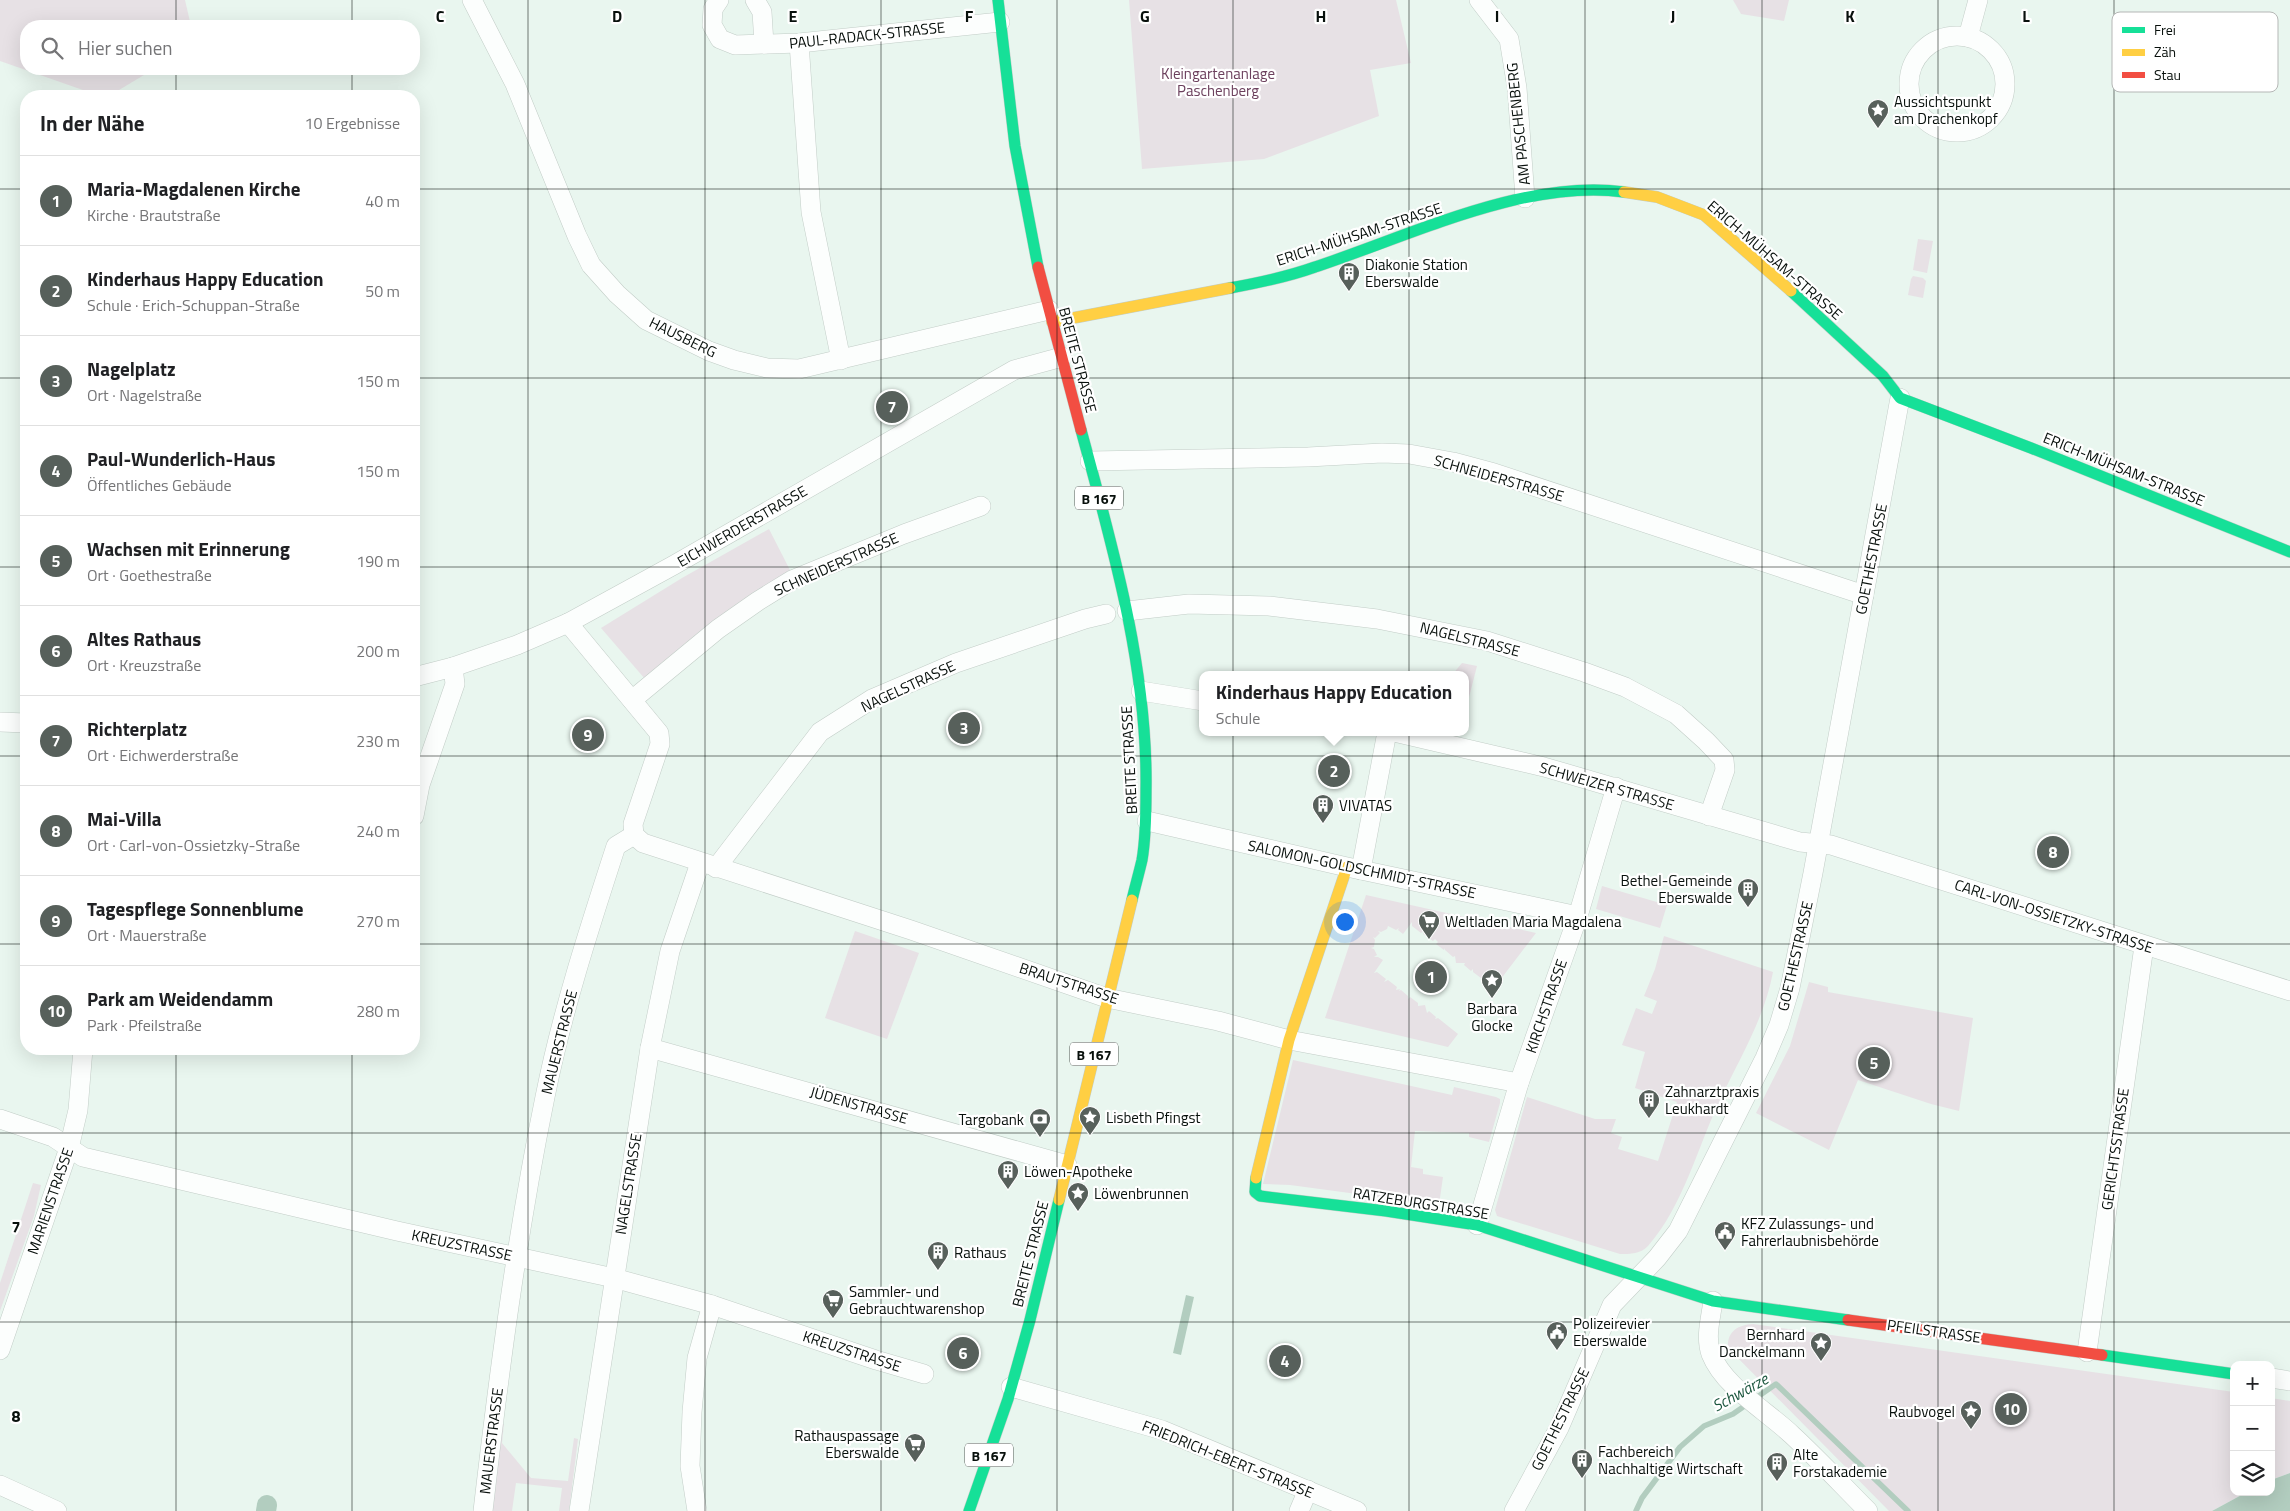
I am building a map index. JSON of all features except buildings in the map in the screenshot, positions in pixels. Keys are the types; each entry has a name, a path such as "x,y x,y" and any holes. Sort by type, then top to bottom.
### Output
{"street":[{"name":"HAUSBERG","path":"472,0 515,84 577,236 591,265 617,294 646,320 656,326 709,352 734,360 767,368 799,369 1051,316"},
{"name":"PAUL-RADACK-STRASSE","path":"719,0 713,9 712,25 720,39 735,45 799,43 1000,22"},
{"path":"755,0 762,12 764,44"},
{"name":"BREITE STRASSE","path":"969,1511 1049,1242 1142,859 1147,821 1141,691 1127,612 1018,181 998,0"},
{"name":"AM PASCHENBERG","path":"1479,0 1508,39 1517,88 1525,198"},
{"path":"1968,37 1978,0"},
{"path":"1951,36 1968,37 1984,44 1996,55 2004,71 2006,87 2004,96 2002,104 1992,118 1979,128 1962,133 1946,132 1930,125 1918,113 1910,98 1908,82 1910,73 1912,65 1921,51 1935,41 1951,36"},
{"path":"799,43 811,212 841,360"},
{"name":"ERICH-MÜHSAM-STRASSE","path":"1051,316 1252,284 1303,271 1434,224 1525,198 1562,192 1602,191 1646,196 1700,212 1757,261 1883,376 1900,398 2289,547"},
{"name":"EICHWERDERSTRASSE","path":"420,675 453,667 516,645 568,623 674,565 1014,370 1062,357"},
{"name":"GOETHESTRASSE","path":"1514,1511 1559,1428 1612,1305 1657,1258 1678,1231 1779,1025 1790,988 1818,844 1900,398"},
{"name":"SCHNEIDERSTRASSE","path":"1090,461 1308,457 1382,452 1409,454 1453,462 1494,474 1864,594"},
{"name":"SCHNEIDERSTRASSE","path":"632,700 718,629 758,600 792,580 904,534 981,506"},
{"name":"NAGELSTRASSE","path":"1127,612 1190,604 1269,606 1377,618 1487,640 1584,672 1625,687 1676,714 1724,760 1725,770 1709,816"},
{"name":"NAGELSTRASSE","path":"579,1511 650,1048 670,951 708,865 820,732 872,699 956,663 1085,619 1106,614"},
{"path":"568,623 659,733 660,744 633,824 634,835"},
{"path":"420,785 455,684 453,667"},
{"path":"1141,691 1199,700"},
{"path":"0,722 20,723"},
{"path":"1289,1040 1354,868 1386,736"},
{"name":"SCHWEIZER STRASSE","path":"1412,736 1508,758 1616,787 1800,842 1818,844"},
{"name":"KIRCHSTRASSE","path":"1477,1225 1519,1083 1578,916 1616,787"},
{"name":"SALOMON-GOLDSCHMIDT-STRASSE","path":"1147,821 1578,916"},
{"name":"BRAUTSTRASSE","path":"634,835 643,843 912,930 1108,998 1218,1021 1289,1040 1519,1083"},
{"name":"MAUERSTRASSE","path":"483,1511 516,1256 545,1096 570,995 616,846 634,835"},
{"name":"CARL-VON-OSSIETZKY-STRASSE","path":"1818,844 1831,845 2290,991"},
{"name":"GERICHTSSTRASSE","path":"2086,1352 2144,946"},
{"name":"RATZEBURGSTRASSE","path":"1289,1040 1254,1185 1255,1192 1260,1196 1386,1211 1477,1225 1638,1276"},
{"name":"JÜDENSTRASSE","path":"650,1048 1067,1165"},
{"name":"MARIENSTRASSE","path":"0,1350 69,1148 78,1110 83,1055"},
{"name":"KREUZSTRASSE","path":"0,1119 53,1137 83,1157 397,1231 614,1278 712,1305 924,1374"},
{"name":"PFEILSTRASSE","path":"1638,1276 1713,1300 2230,1373"},
{"path":"1713,1300 1708,1341 1711,1355 1722,1370 1761,1411 1791,1434 1868,1511"},
{"path":"697,1511 690,1466 692,1412 697,1358 712,1305"},
{"path":"2275,1379 2290,1381"},
{"name":"FRIEDRICH-EBERT-STRASSE","path":"1004,1394 1162,1430 1357,1511"},
{"path":"0,1485 57,1511"},
{"path":"1299,1511 1308,1490"}],"green space":[{"path":"0,0 185,0 190,20 20,20 20,68 0,61"},
{"name":"Kleingartenanlage Paschenberg","path":"1129,0 1396,0 1411,63 1370,70 1379,116 1264,159 1142,169"},
{"path":"1733,0 1789,0 1784,21 1741,14"},
{"path":"40,75 144,75 119,90 83,90"},
{"path":"1918,239 1933,241 1927,273 1913,270"},
{"path":"1913,276 1923,278 1926,281 1923,298 1908,295"},
{"path":"769,529 792,574 645,679 601,628 682,578"},
{"path":"1462,663 1477,666 1469,697 1469,671 1455,671"},
{"path":"1602,886 1667,905 1660,928 1596,909"},
{"path":"1366,895 1536,933 1494,988 1473,972 1473,969 1471,971 1464,965 1465,963 1456,963 1455,956 1453,957 1445,948 1444,950 1436,944 1438,942 1435,939 1433,941 1423,934 1424,931 1421,933 1412,926 1412,922 1403,934 1398,930 1399,928 1396,930 1388,926 1387,929 1381,932 1378,931 1380,933 1375,938 1373,937 1375,940 1374,947 1371,948 1374,949 1377,955 1374,957 1383,960 1374,973 1377,972 1386,979 1384,982 1388,980 1397,987 1396,990 1400,989 1399,991 1401,990 1408,996 1408,999 1410,997 1418,1003 1418,1006 1425,1005 1427,1013 1429,1011 1436,1017 1435,1019 1438,1018 1458,1034 1448,1047 1325,1018"},
{"path":"855,931 919,953 887,1039 825,1018"},
{"path":"1664,936 1773,972 1764,1007 1719,1102 1671,1213 1648,1246 1632,1254 1620,1254 1497,1216 1495,1210 1527,1097 1595,1119 1616,1119 1611,1133 1622,1137 1618,1149 1658,1161 1677,1102 1635,1088 1645,1052 1622,1045 1636,1008 1652,1014 1657,1001 1644,996 1655,969"},
{"path":"1809,982 1828,987 1828,992 1973,1018 1959,1111 1931,1104 1858,1080 1829,1150 1756,1113 1790,1046"},
{"path":"1293,1060 1452,1095 1454,1087 1496,1097 1500,1099 1500,1103 1489,1142 1469,1137 1469,1133 1415,1131 1411,1167 1423,1169 1423,1174 1443,1177 1439,1205 1290,1185 1263,1184"},
{"path":"33,1183 41,1185 34,1216 0,1311 0,1283"},
{"path":"1753,1324 2230,1391 2230,1496 2240,1496 2212,1511 1889,1511 1728,1348 1729,1337 1734,1330"},
{"path":"2275,1399 2290,1401 2290,1473 2275,1479"},
{"path":"500,1424 504,1424 502,1443 531,1478 568,1481 574,1438 578,1439 569,1511 559,1511 562,1488 516,1483 512,1511 491,1511"}],"shaded area":[{"path":"1186,1295 1194,1297 1181,1355 1173,1353"},
{"path":"2290,1473 2290,1511 2212,1511 2240,1496 2275,1496 2275,1479"}],"waterway":[{"name":"Schwärze","path":"1636,1511 1642,1498 1680,1447 1704,1426 1733,1414 1776,1384 1908,1511"},
{"path":"266,1511 267,1505"}],"traffic: fast":[{"path":"998,0 1015,146 1038,267"},
{"path":"1230,288 1304,271 1427,226 1507,202 1547,194 1586,190 1624,192"},
{"path":"1791,291 1883,376 1900,398 2031,448 2290,552"},
{"path":"1081,430 1116,564 1135,654 1141,700 1145,745 1146,826 1142,860 1132,900"},
{"path":"1256,1178 1255,1192 1260,1196 1386,1211 1477,1225 1713,1301 1848,1320"},
{"path":"969,1511 1008,1399 1030,1320 1059,1200"},
{"path":"2102,1355 2230,1373"}],"traffic: slow":[{"path":"1624,192 1657,197 1704,215 1791,291"},
{"path":"1052,322 1230,288"},
{"path":"1256,1178 1289,1040 1347,867"},
{"path":"1059,1200 1132,900"}],"traffic: jam":[{"path":"1038,267 1081,430"},
{"path":"1848,1320 2102,1355"}],"place":[{"name":"Aussichtspunkt am Drachenkopf","path":"1878,129"},
{"name":"Diakonie Station Eberswalde","path":"1349,292"},
{"name":"Richterplatz","path":"892,407"},
{"name":"Nagelplatz","path":"964,728"},
{"name":"Tagespflege Sonnenblume","path":"588,735"},
{"name":"Kinderhaus Happy Education","path":"1334,771"},
{"name":"VIVATAS","path":"1323,824"},
{"name":"Mai-Villa","path":"2053,852"},
{"name":"Bethel-Gemeinde Eberswalde","path":"1748,908"},
{"name":"Weltladen Maria Magdalena","path":"1429,940"},
{"name":"Maria-Magdalenen Kirche","path":"1431,977"},
{"name":"Barbara Glocke","path":"1492,999"},
{"name":"Wachsen mit Erinnerung","path":"1874,1063"},
{"name":"Zahnarztpraxis Leukhardt","path":"1649,1119"},
{"name":"Lisbeth Pfingst","path":"1090,1136"},
{"name":"Targobank","path":"1040,1138"},
{"name":"Löwen-Apotheke","path":"1008,1190"},
{"name":"Löwenbrunnen","path":"1078,1212"},
{"name":"KFZ Zulassungs- und Fahrerlaubnisbehörde","path":"1725,1251"},
{"name":"Rathaus","path":"938,1271"},
{"name":"Sammler- und Gebrauchtwarenshop","path":"833,1319"},
{"name":"Polizeirevier Eberswalde","path":"1557,1351"},
{"name":"Altes Rathaus","path":"963,1353"},
{"name":"Paul-Wunderlich-Haus","path":"1285,1361"},
{"name":"Bernhard Danckelmann","path":"1821,1362"},
{"name":"Park am Weidendamm","path":"2011,1409"},
{"name":"Raubvogel","path":"1971,1430"},
{"name":"Rathauspassage Eberswalde","path":"915,1463"},
{"name":"Fachbereich Nachhaltige Wirtschaft","path":"1582,1479"},
{"name":"Alte Forstakademie","path":"1777,1482"}]}
